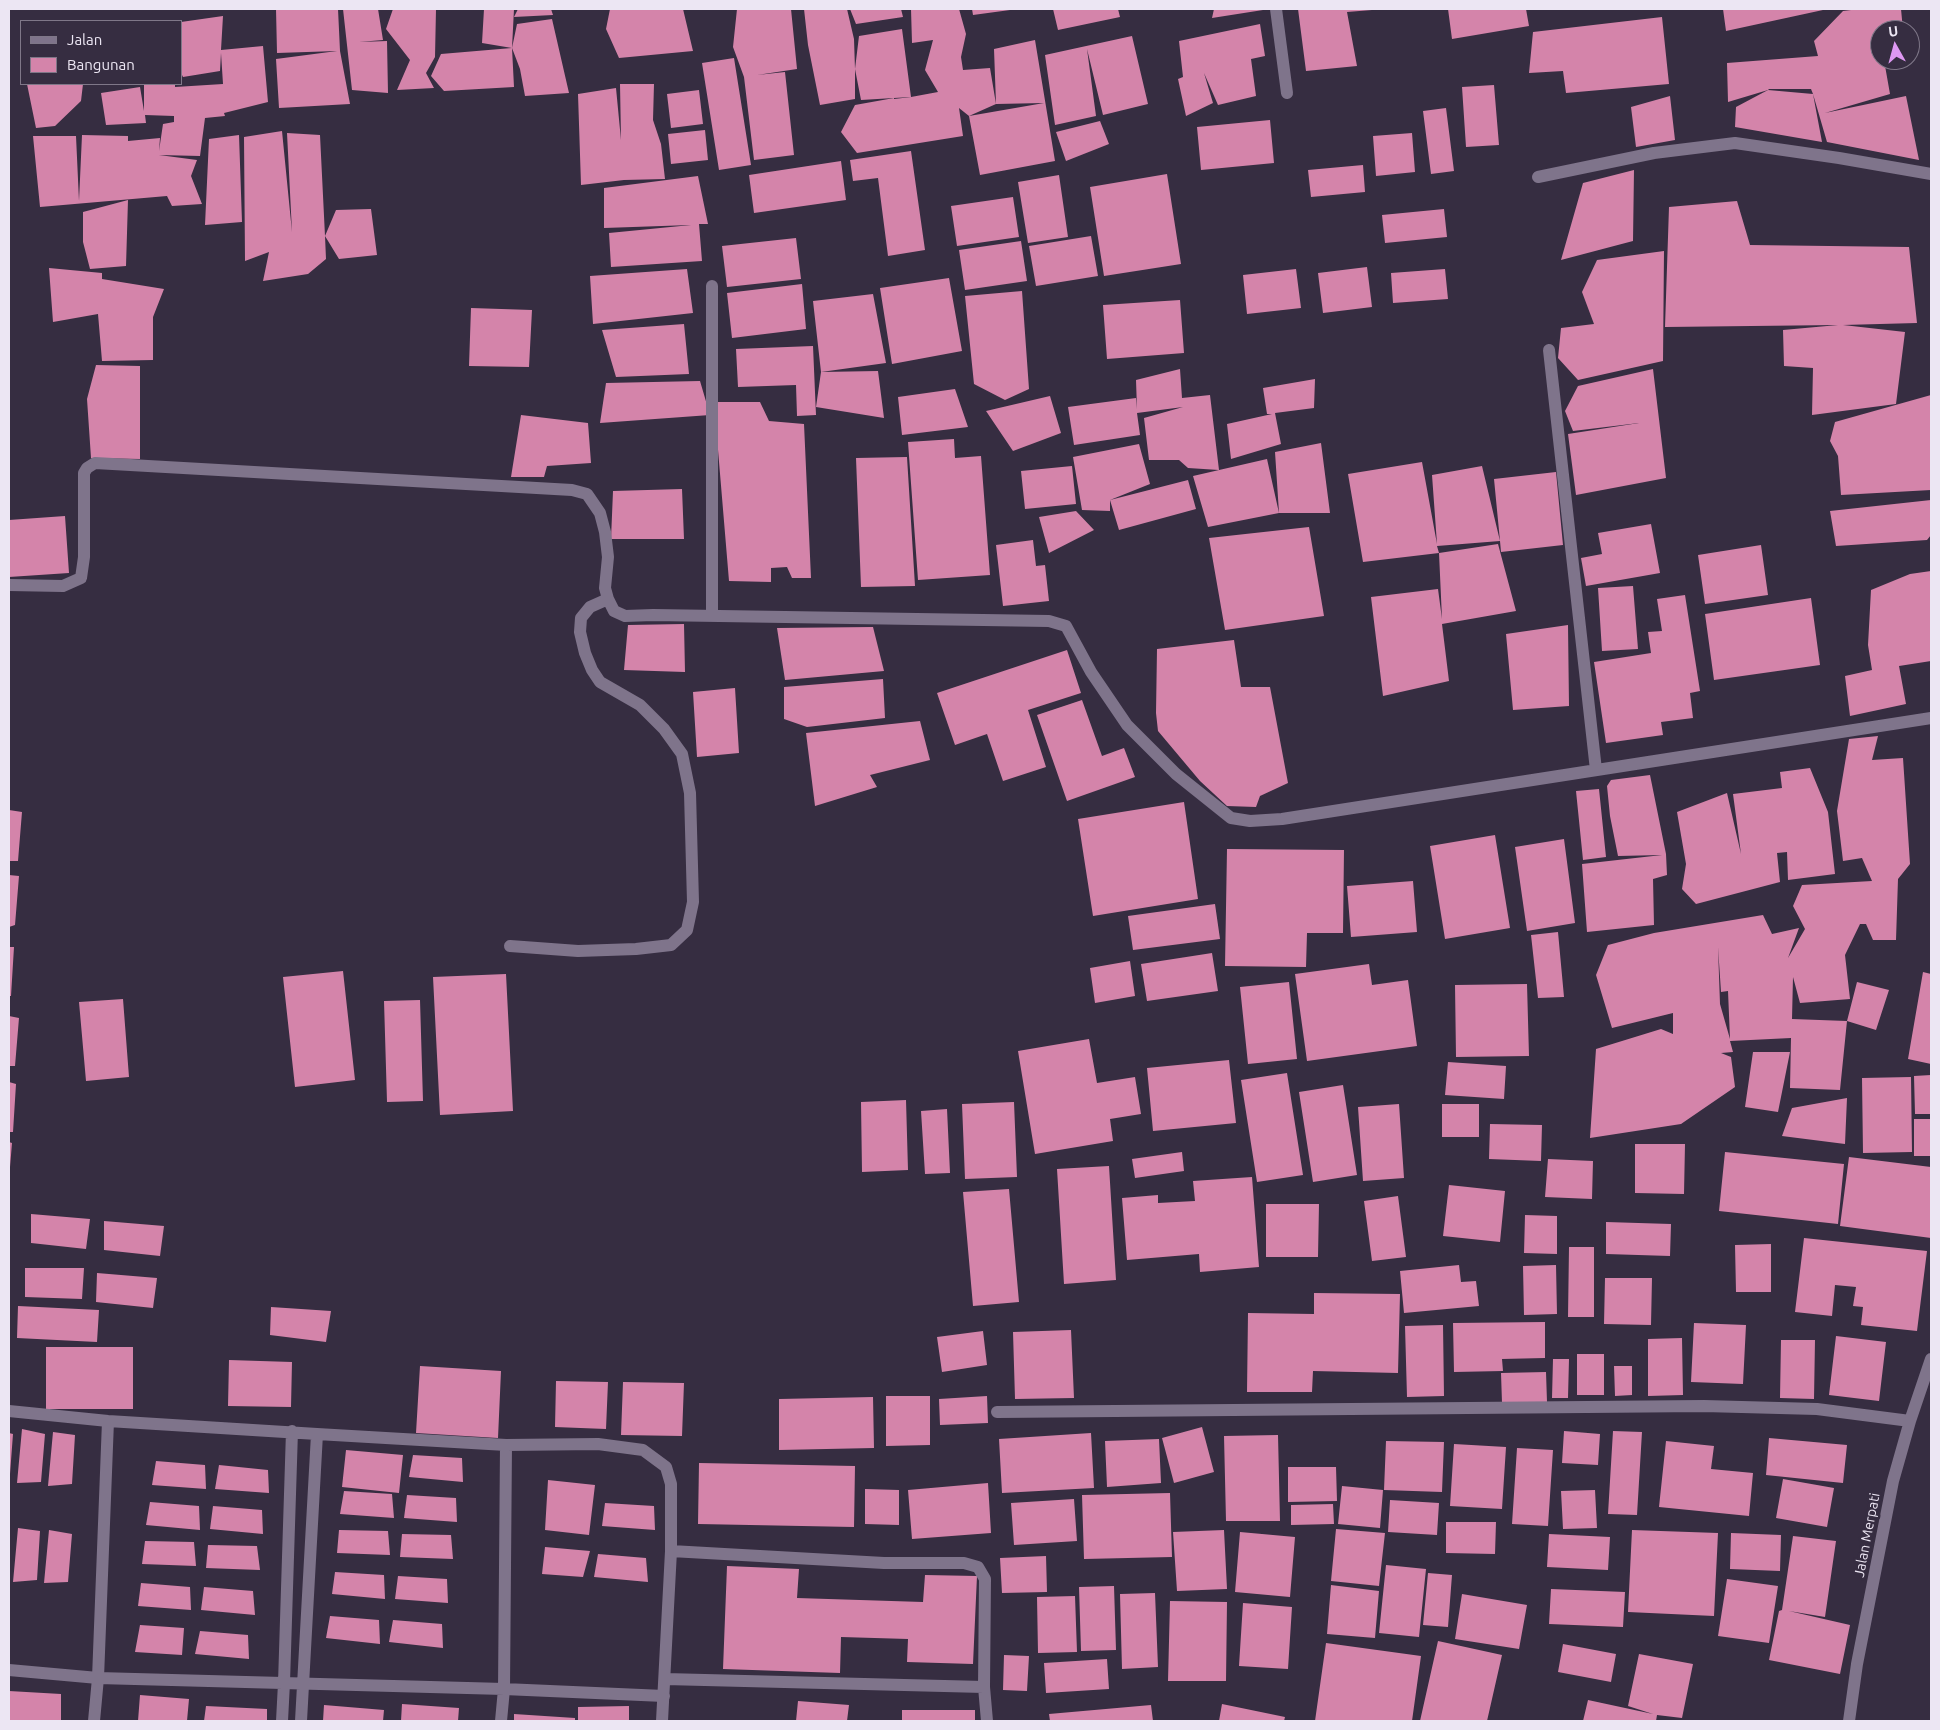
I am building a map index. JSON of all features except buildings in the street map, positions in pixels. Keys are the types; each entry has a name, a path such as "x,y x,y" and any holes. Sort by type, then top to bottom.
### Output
{"street":[{"path":"1276,9 1287,94"},
{"path":"1538,176 1654,153 1735,143 1931,174"},
{"path":"712,286 712,616"},
{"path":"1549,350 1596,770"},
{"path":"9,585 63,586 81,578 84,557 84,473 87,468 96,463 572,490 587,494 600,512 608,557 605,588 614,611 625,616 1049,621 1066,626 1091,672 1128,725 1176,774 1231,818 1250,821 1282,819 1931,718"},
{"path":"510,946 578,951 636,949 671,945 687,930 693,902 690,793 682,754 664,729 640,705 600,682 592,670 585,653 580,632 580,618 590,607 608,599"},
{"name":"Jalan Merpati","path":"1848,1721 1856,1664 1893,1481 1910,1421 1931,1359"},
{"path":"997,1412 1704,1406 1817,1409 1910,1421"},
{"path":"9,1411 108,1421 317,1434 506,1445 598,1444 644,1450 666,1467 671,1484 671,1550 662,1721"},
{"path":"94,1721 98,1678 108,1421"},
{"path":"282,1721 292,1431"},
{"path":"301,1721 317,1434"},
{"path":"501,1721 504,1689 506,1445"},
{"path":"671,1550 884,1563 964,1563 978,1567 985,1579 984,1687 987,1721"},
{"path":"9,1670 98,1678 504,1689 664,1696"},
{"path":"665,1679 984,1687"}]}
